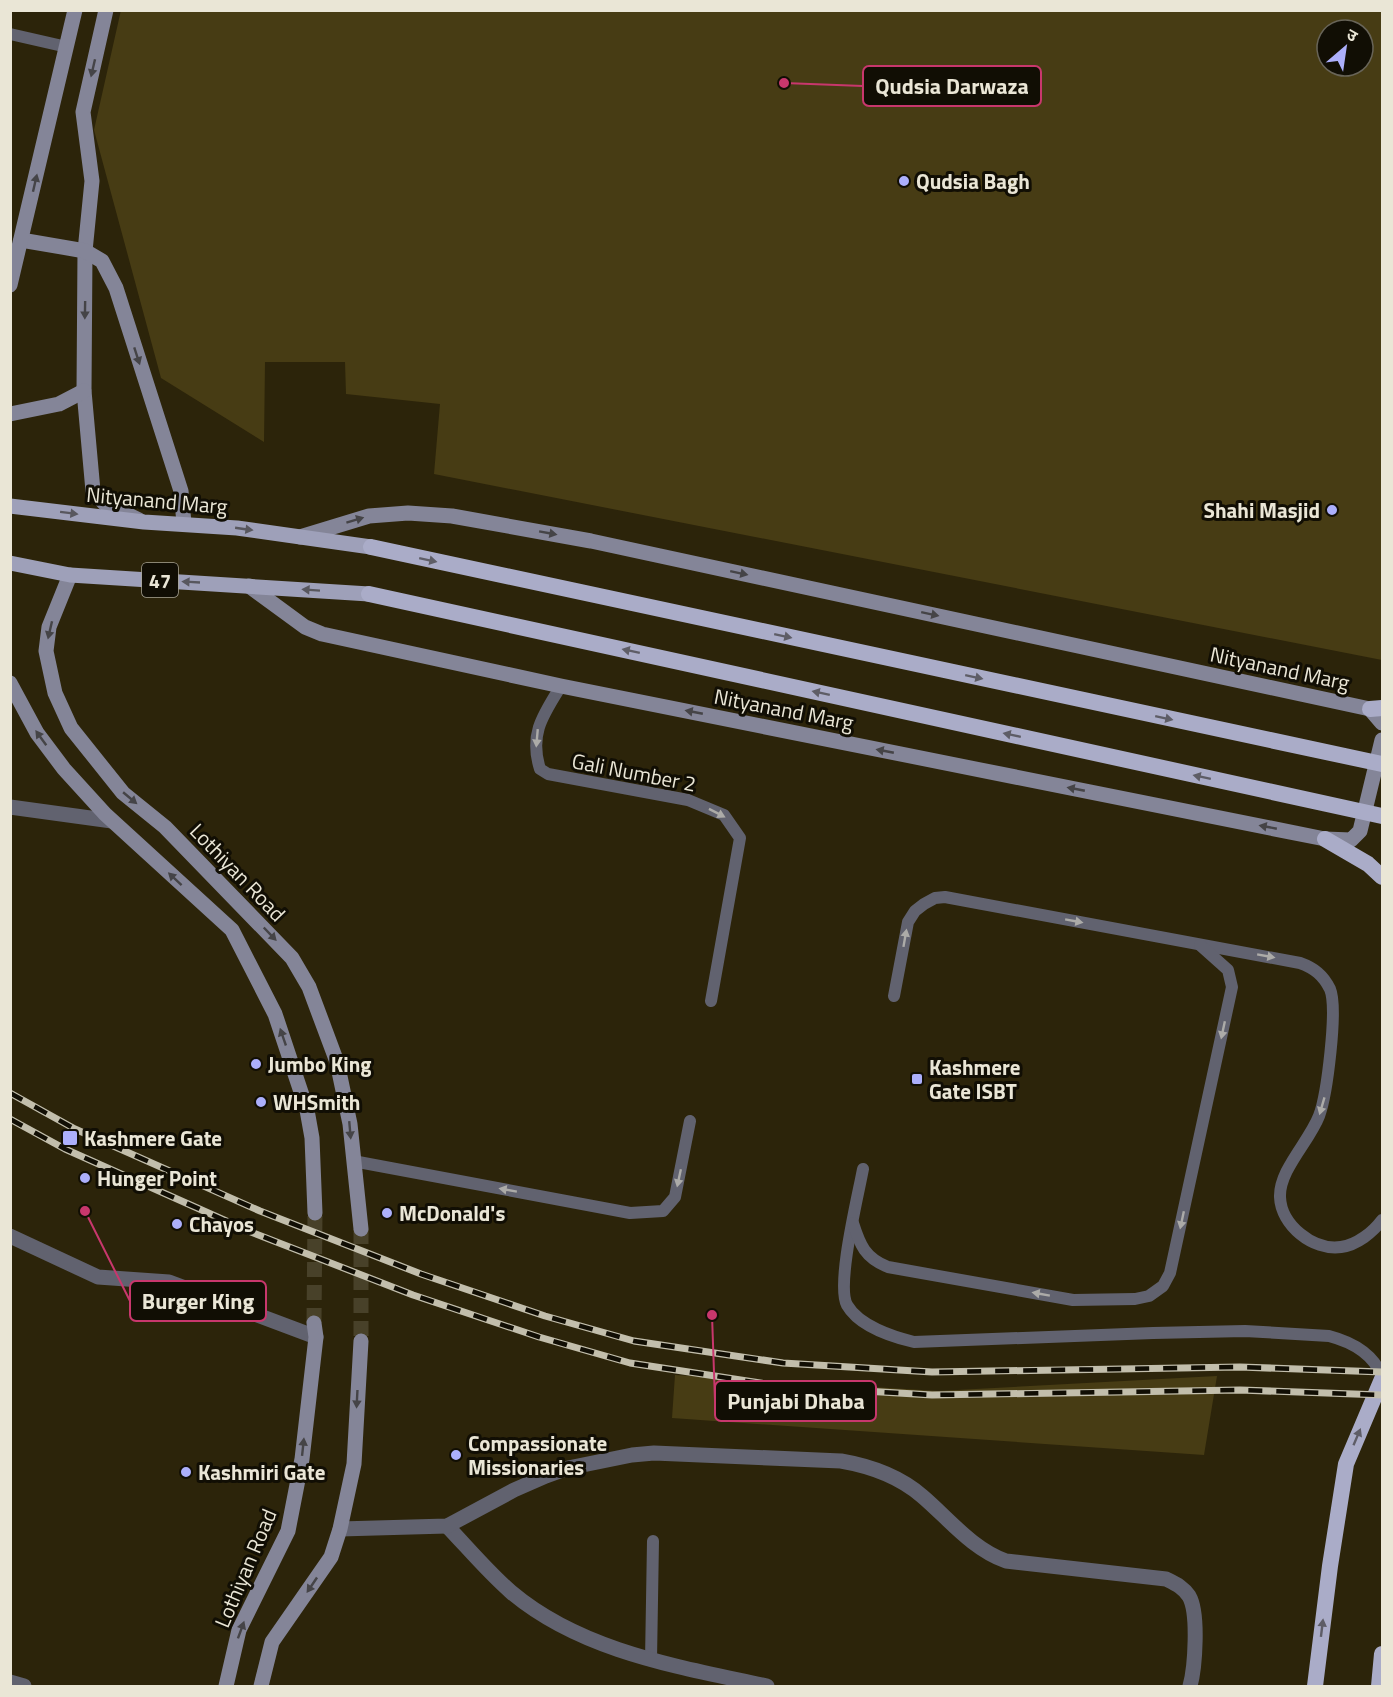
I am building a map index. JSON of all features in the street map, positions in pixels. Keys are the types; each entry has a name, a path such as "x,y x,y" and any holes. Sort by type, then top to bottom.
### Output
{"highway":[{"path":"371,547 1383,764"},
{"path":"369,594 1383,816"},
{"path":"1325,839 1368,864 1383,877"},
{"path":"1316,1686 1330,1566 1346,1464 1383,1377"},
{"path":"1379,1686 1383,1654"}],"main road":[{"path":"10,285 75,10"},
{"path":"106,10 83,112 92,181 85,251 84,391 93,491 104,503 144,522"},
{"path":"21,240 85,251 102,261 116,288 181,491 184,523"},
{"path":"10,414 59,404 84,391"},
{"name":"Nityanand Marg","path":"10,506 144,522 237,528 371,547"},
{"name":"Nityanand Marg","path":"300,537 369,516 408,513 452,516 591,541 1376,708"},
{"name":"47","path":"10,563 70,575 369,594"},
{"name":"Lothiyan Road","path":"70,575 49,627 46,651 55,693 71,728 123,793 165,827 292,958 309,987 337,1062 348,1112 361,1229"},
{"name":"Nityanand Marg","path":"249,586 305,627 322,634 561,686 1325,839 1351,840 1360,831 1383,740"},
{"path":"10,683 36,733 64,769 112,821 232,930 275,1014 307,1110 312,1138 315,1213"},
{"path":"1376,708 1383,723"},
{"name":"Lothiyan Road","path":"226,1686 239,1630 288,1531 302,1459 315,1330"},
{"path":"261,1686 272,1642 331,1557 340,1529 354,1464 361,1341"}],"street":[{"path":"10,807 112,821"},
{"path":"10,1236 99,1277 169,1282 315,1330"},
{"path":"340,1529 447,1526 514,1490 546,1476 568,1468 632,1455 654,1453 841,1461 863,1464 886,1473 921,1495 942,1516 995,1557 1005,1561 1166,1579 1180,1586 1188,1594 1193,1604 1195,1621 1190,1686"},
{"path":"447,1526 511,1592 568,1629 614,1648 715,1681 767,1686"},
{"path":"10,1682 24,1686"}],"lane":[{"path":"10,34 67,47"},
{"name":"Gali Number 2","path":"561,686 537,729 535,740 540,770 548,774 688,800 724,814 740,838 711,1001"},
{"path":"894,996 908,922 915,911 935,898 945,897 1312,967 1320,974 1330,990 1334,1003 1326,1093 1312,1131 1284,1178 1280,1196 1281,1206 1284,1216 1298,1232 1309,1239 1331,1247 1340,1247 1360,1240 1383,1220"},
{"path":"853,1223 858,1239 869,1257 888,1267 1073,1300 1135,1299 1149,1296 1163,1286 1170,1273 1232,987 1231,977 1224,965 1199,944"},
{"path":"353,1161 630,1213 650,1213 663,1211 675,1197 690,1121"},
{"path":"862,1169 843,1294 848,1306 873,1328 914,1342 1153,1333 1245,1332 1329,1336 1343,1340 1370,1357 1378,1366 1383,1377"},
{"path":"651,1660 652,1541"}],"shaded area":[{"path":"121,10 1382,11 1382,660 434,474 440,404 346,394 345,362 265,362 264,442 161,378 94,130"},
{"path":"675,1375 938,1391 1217,1376 1204,1455 672,1418"}],"tunnel":[{"path":"314,1323 315,1213"},
{"path":"361,1229 361,1341"}],"railway":[{"path":"10,1093 75,1129 260,1211 421,1274 545,1316 634,1341 783,1363 932,1372 1240,1367 1382,1372"},
{"path":"10,1119 65,1149 251,1232 413,1295 539,1337 630,1363 780,1386 932,1395 1240,1390 1382,1395"}],"place":[{"name":"Qudsia Darwaza","path":"784,83"},
{"name":"Qudsia Bagh","path":"904,181"},
{"name":"Shahi Masjid","path":"1332,510"},
{"name":"Jumbo King","path":"256,1064"},
{"name":"Kashmere Gate ISBT","path":"917,1079"},
{"name":"WHSmith","path":"261,1102"},
{"name":"Kashmere Gate","path":"70,1138"},
{"name":"Hunger Point","path":"85,1178"},
{"name":"Burger King","path":"85,1211"},
{"name":"McDonald's","path":"387,1213"},
{"name":"Chayos","path":"177,1224"},
{"name":"Punjabi Dhaba","path":"712,1315"},
{"name":"Compassionate Missionaries","path":"456,1455"},
{"name":"Kashmiri Gate","path":"186,1472"}]}
